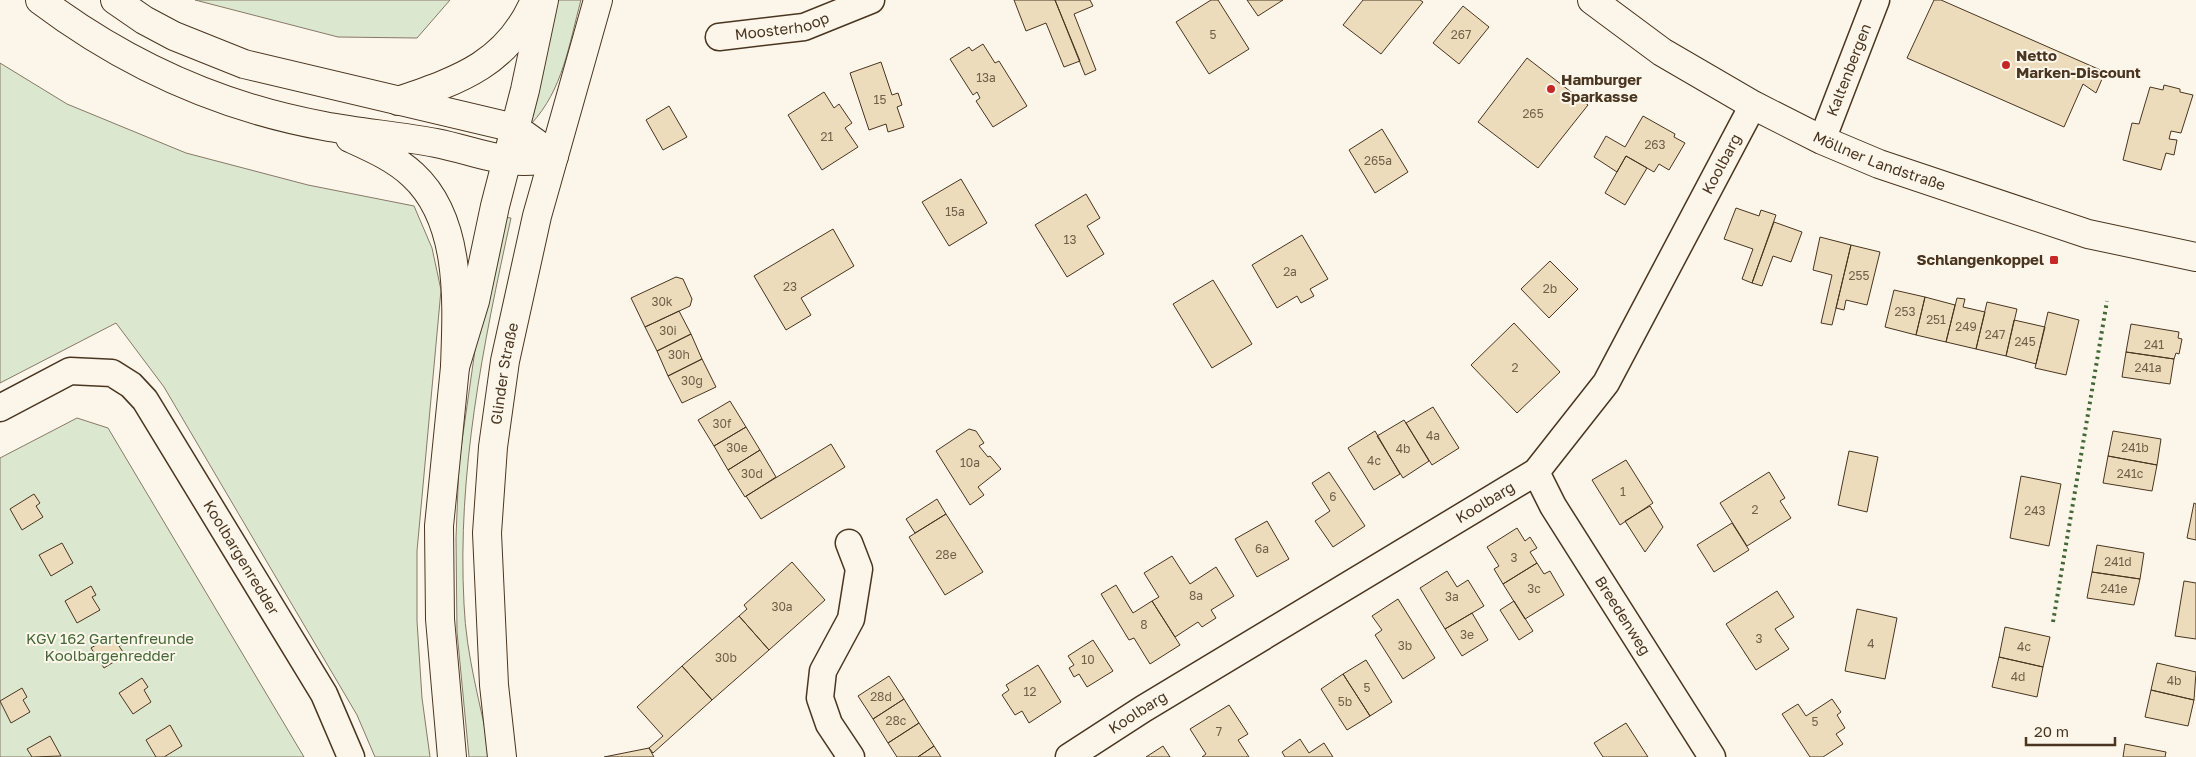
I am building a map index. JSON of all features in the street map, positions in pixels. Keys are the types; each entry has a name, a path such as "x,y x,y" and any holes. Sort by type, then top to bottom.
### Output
{"main road":[{"path":"40,0 91,36 131,60 167,78 222,99 324,126 440,144 507,161 539,161 554,156"},
{"path":"115,0 144,20 174,36 244,64 515,128 554,156"},
{"path":"398,101 458,80 478,70 509,43 521,29 535,0"},
{"path":"455,367 475,301 495,206 544,0"},
{"name":"Glinder Straße","path":"502,757 494,685 487,533 493,447 505,361 537,216 598,0"},
{"name":"Möllner Landstraße","path":"1592,0 1662,52 1753,105 1822,140 1888,167 2088,234 2196,257"},
{"path":"324,126 397,162 424,185 438,210 447,234 455,271 457,311 455,367 439,526 440,619 452,757"}],"street":[{"name":"Moosterhoop","path":"719,36 804,27 870,0"},
{"name":"Kaltenbergen","path":"1822,140 1876,0"},
{"name":"Koolbarg","path":"1069,757 1143,708 1536,472 1606,382 1753,105"},
{"name":"Koolbargenredder","path":"0,408 70,371 112,373 132,385 145,400 324,694 351,757"},
{"name":"Breedenweg","path":"1536,472 1554,506 1712,757"},
{"path":"849,543 859,568 851,619 823,671 820,698 829,724 851,757"}],"green space":[{"path":"195,0 450,0 417,38 338,37"},
{"path":"558,0 581,0 564,66 558,81 542,111 531,124 525,120"},
{"path":"0,63 67,104 186,153 308,185 414,206 432,248 441,290 417,551 417,621 422,698 430,757 375,757 357,715 164,387 116,323 0,383"},
{"path":"503,217 511,218 491,313 474,409 464,506 465,623 474,681 491,757 469,757 457,632 456,538 459,462 477,336"},
{"name":"KGV 162 Gartenfreunde Koolbargenredder","path":"77,418 108,428 304,757 0,757 0,458"}],"building":[{"path":"1014,0 1055,0 1080,61 1064,67 1046,23 1026,31"},
{"path":"1055,0 1090,0 1093,6 1074,14 1096,70 1085,75"},
{"path":"1211,0 1218,0 1249,49 1209,74 1176,22"},
{"path":"1247,0 1283,0 1258,16"},
{"path":"1363,0 1420,0 1423,2 1381,54 1343,25"},
{"name":"Netto Marken-Discount","path":"1934,0 1941,0 2105,72 2096,93 2083,84 2064,127 1907,58"},
{"path":"1463,6 1489,27 1459,64 1433,43"},
{"path":"983,44 995,63 999,61 1027,106 993,127 976,101 980,98 977,92 973,95 950,59 969,47 972,51"},
{"path":"1527,58 1588,105 1538,168 1478,122"},
{"path":"881,62 892,95 898,93 902,105 897,107 904,127 888,132 886,124 869,130 850,73"},
{"path":"2164,85 2193,95 2181,133 2171,131 2169,139 2177,140 2174,155 2166,153 2161,170 2123,160 2132,123 2139,124 2150,87 2163,90"},
{"path":"824,92 834,108 839,104 852,123 845,128 858,147 822,170 788,115"},
{"path":"669,106 687,137 663,150 646,120"},
{"path":"1643,116 1675,134 1674,137 1685,143 1669,170 1659,164 1654,172 1626,156 1617,172 1594,157 1606,136 1625,147"},
{"path":"1382,129 1408,172 1375,193 1349,150"},
{"path":"1626,156 1647,168 1625,205 1605,193"},
{"path":"961,179 987,223 949,246 922,202"},
{"path":"1086,194 1100,218 1087,226 1104,254 1067,277 1035,225"},
{"path":"1736,208 1759,216 1761,210 1776,215 1752,283 1742,279 1753,249 1724,239"},
{"path":"1774,222 1802,232 1791,262 1773,256 1762,286 1752,283"},
{"path":"833,229 854,266 801,298 811,315 786,330 754,276"},
{"path":"1302,235 1328,279 1310,289 1314,296 1301,303 1297,296 1277,308 1252,265"},
{"path":"1820,237 1851,245 1832,325 1821,323 1832,275 1813,270"},
{"path":"1851,245 1880,252 1867,305 1846,300 1844,310 1836,308"},
{"path":"1550,261 1578,289 1549,318 1521,289"},
{"path":"676,277 683,279 692,299 690,306 645,327 631,298"},
{"path":"1213,280 1252,344 1212,368 1173,304"},
{"path":"1894,290 1925,297 1916,335 1885,327"},
{"path":"1925,297 1955,305 1946,342 1916,335"},
{"path":"1957,298 1965,299 1963,307 1985,312 1976,349 1946,342"},
{"path":"1987,302 2017,309 2006,356 1976,349"},
{"path":"679,311 691,334 657,351 645,327"},
{"path":"2048,312 2079,320 2066,375 2035,368"},
{"path":"2014,320 2045,327 2036,364 2006,356"},
{"path":"1514,323 1560,372 1517,413 1471,365"},
{"path":"2131,324 2179,332 2178,338 2182,339 2179,354 2176,353 2174,359 2126,352"},
{"path":"691,334 702,359 668,376 657,351"},
{"path":"2126,352 2174,359 2170,384 2122,377"},
{"path":"702,359 716,387 682,403 668,376"},
{"path":"730,401 746,427 714,446 698,420"},
{"path":"1433,407 1459,448 1432,465 1406,423"},
{"path":"1404,420 1429,461 1403,478 1377,436"},
{"path":"746,427 760,450 728,470 714,446"},
{"path":"969,429 976,431 984,443 979,446 1001,469 978,487 984,495 970,505 936,451"},
{"path":"1375,431 1400,474 1374,490 1348,448"},
{"path":"2113,431 2161,439 2157,465 2108,456"},
{"path":"831,444 845,467 761,519 746,496"},
{"path":"760,450 776,477 745,497 728,470"},
{"path":"1849,451 1878,457 1867,512 1838,505"},
{"path":"2108,456 2157,465 2152,491 2103,483"},
{"path":"1626,460 1653,503 1620,525 1592,480"},
{"path":"1329,472 1365,526 1333,547 1315,521 1330,511 1312,483"},
{"path":"1769,472 1785,498 1780,501 1791,518 1747,546 1720,503"},
{"path":"2021,476 2061,484 2049,546 2010,538"},
{"path":"34,494 40,503 36,506 43,517 22,530 10,509"},
{"path":"937,499 946,514 915,533 906,519"},
{"path":"2194,503 2196,504 2196,540 2187,538"},
{"path":"1650,506 1663,527 1645,552 1625,521"},
{"path":"946,514 983,572 945,595 909,537"},
{"path":"1267,521 1289,559 1257,577 1235,539"},
{"path":"1732,523 1749,550 1714,572 1697,545"},
{"path":"1517,528 1525,541 1530,537 1537,548 1530,552 1537,563 1503,584 1494,569 1499,566 1487,547"},
{"path":"62,543 73,563 51,576 39,555"},
{"path":"2097,545 2144,553 2140,579 2092,572"},
{"path":"1172,556 1190,584 1216,567 1234,596 1211,610 1216,618 1202,627 1198,622 1175,637 1152,601 1159,597 1144,573"},
{"path":"792,562 825,600 769,650 739,616 747,609 744,605"},
{"path":"1537,563 1544,574 1550,571 1564,595 1525,619 1503,584"},
{"path":"1447,571 1457,587 1468,580 1484,606 1445,629 1420,588"},
{"path":"2092,572 2140,579 2134,605 2087,598"},
{"path":"2184,581 2196,583 2196,639 2175,636"},
{"path":"1116,585 1133,613 1152,601 1180,645 1150,664 1134,638 1129,640 1101,594"},
{"path":"91,586 96,595 92,597 100,610 77,623 65,601"},
{"path":"1777,591 1794,617 1775,629 1789,649 1756,670 1726,624"},
{"path":"1398,599 1435,658 1403,679 1375,635 1382,630 1372,616"},
{"path":"1514,601 1533,631 1519,640 1500,610"},
{"path":"1857,609 1897,618 1885,679 1845,671"},
{"path":"1472,613 1488,640 1462,656 1445,629"},
{"path":"739,616 769,650 712,700 682,666"},
{"path":"2005,627 2050,637 2043,667 1999,657"},
{"path":"116,633 123,644 119,646 125,655 104,668 91,648"},
{"path":"1093,640 1113,671 1087,687 1079,674 1074,677 1069,668 1074,665 1068,656"},
{"path":"1999,657 2043,667 2037,697 1992,687"},
{"path":"1366,660 1392,702 1370,716 1343,674"},
{"path":"2157,663 2196,672 2194,700 2151,690"},
{"path":"1038,665 1061,702 1029,723 1022,711 1015,715 1002,695 1009,690 1006,685"},
{"path":"682,666 712,700 653,753 649,748 663,736 637,707"},
{"path":"1343,674 1370,716 1347,730 1321,689"},
{"path":"889,676 904,699 873,719 858,696"},
{"path":"142,678 148,687 144,690 151,702 133,714 119,693"},
{"path":"22,688 27,697 23,700 30,712 11,723 0,701"},
{"path":"2151,690 2194,700 2188,726 2145,717"},
{"path":"904,699 919,723 888,743 873,719"},
{"path":"1832,699 1841,712 1837,715 1845,728 1836,734 1843,744 1823,757 1810,757 1782,714 1798,704 1806,716"},
{"path":"1229,705 1248,734 1238,740 1249,757 1202,757 1206,754 1190,729"},
{"path":"919,723 934,746 918,757 897,757 888,743"},
{"path":"1626,723 1648,757 1603,757 1594,743"},
{"path":"170,725 182,746 164,757 156,757 146,740"},
{"path":"50,736 61,756 32,757 27,749"},
{"path":"1300,739 1309,753 1324,743 1333,757 1285,757 1282,752"},
{"path":"2125,744 2166,752 2165,757 2123,757"},
{"path":"934,746 941,757 918,757"},
{"path":"1163,746 1170,757 1146,757"},
{"path":"649,748 654,757 604,757"}],"hedge":[{"path":"2053,622 2107,301"}],"place":[{"name":"Netto Marken-Discount","path":"2006,65"},
{"name":"Hamburger Sparkasse","path":"1551,89"},
{"name":"Schlangenkoppel","path":"2054,260"}]}
